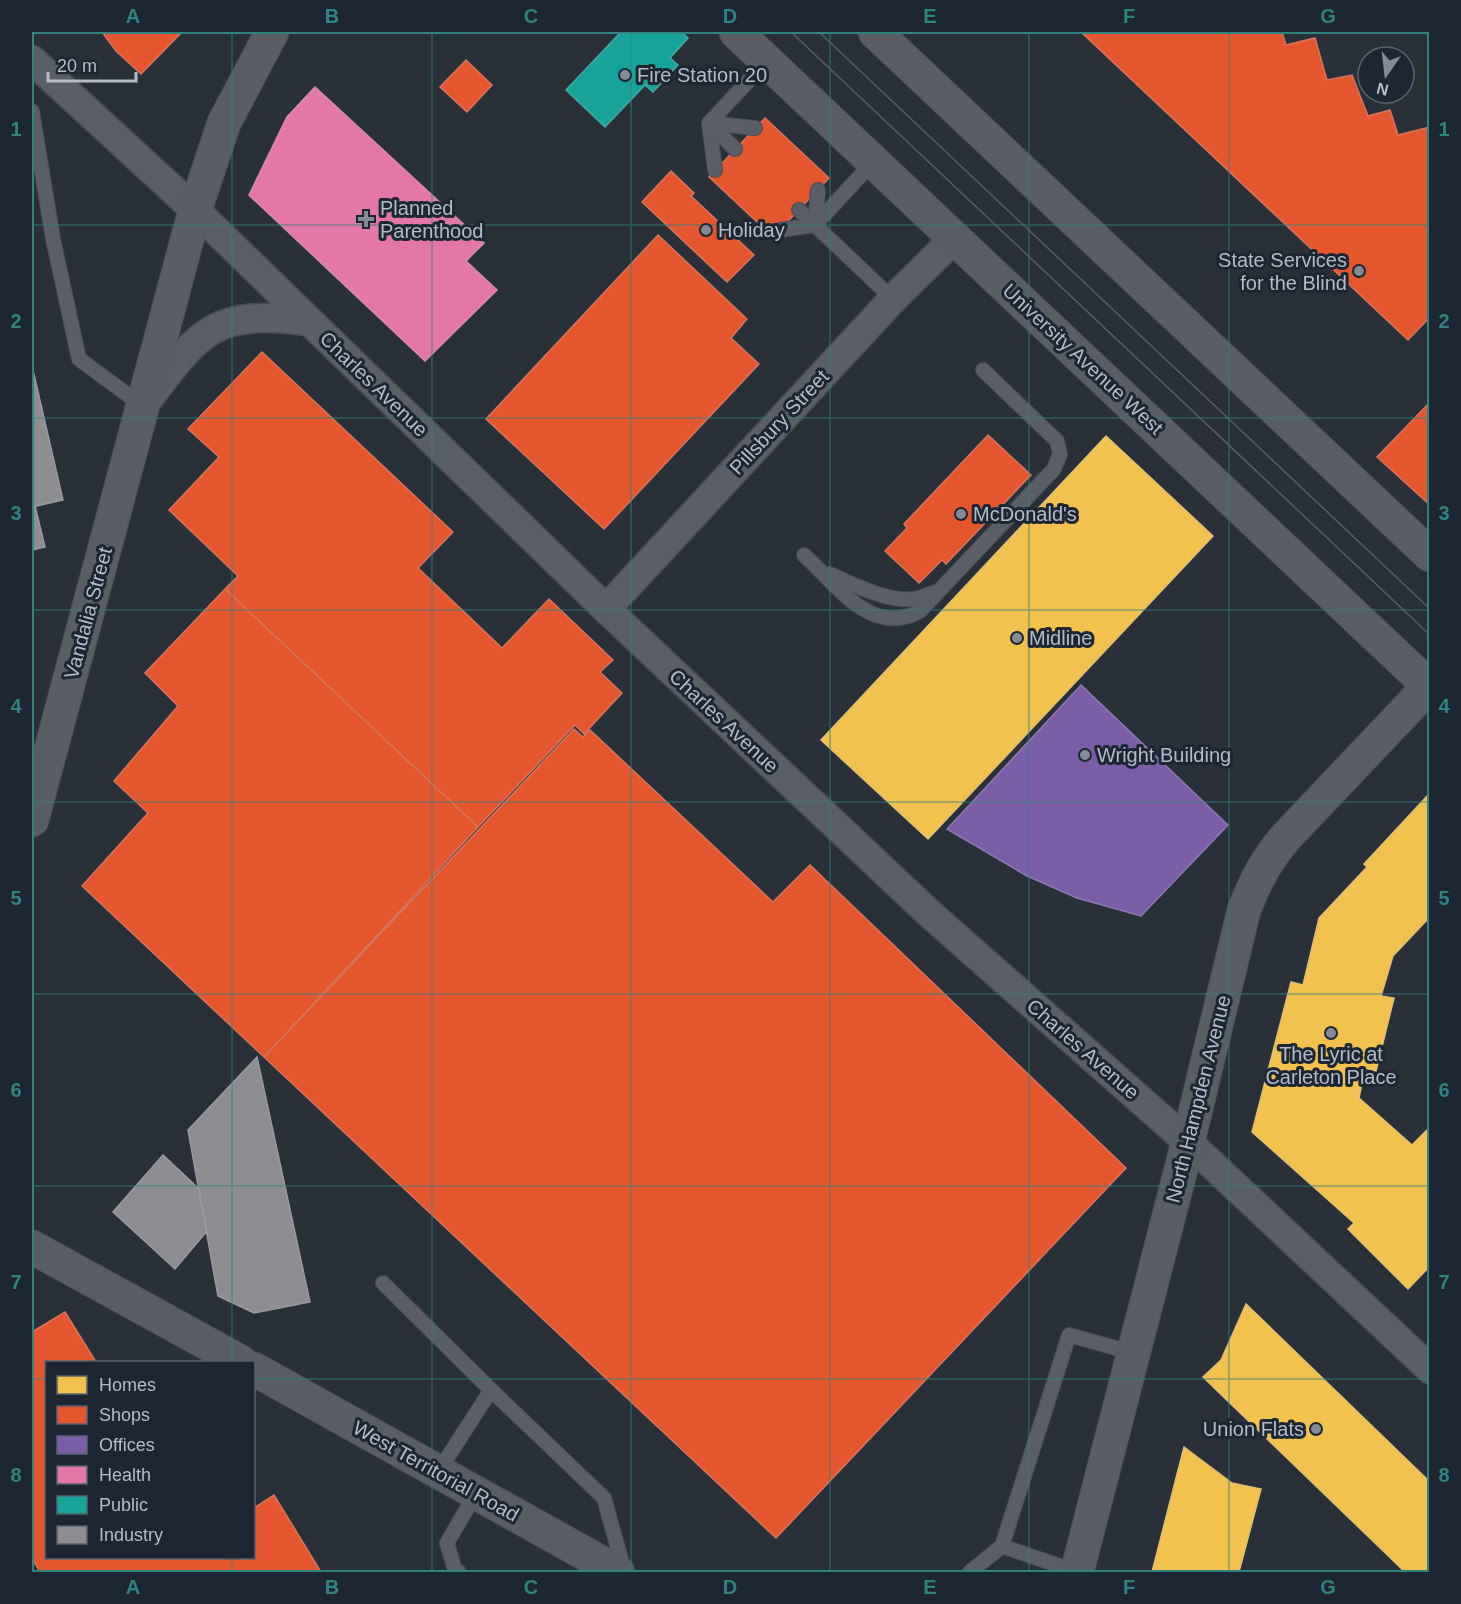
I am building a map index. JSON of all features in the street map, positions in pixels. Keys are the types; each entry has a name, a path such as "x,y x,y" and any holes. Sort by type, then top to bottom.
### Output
{"street":[{"name":"Vandalia Street","path":"32,820 195,210 224,123 272,32"},
{"name":"University Avenue West","path":"736,32 1429,686"},
{"path":"875,32 1430,555"},
{"name":"Charles Avenue","path":"32,60 195,210 606,609 930,914 1188,1142 1430,1369"},
{"name":"Pillsbury Street","path":"606,609 893,299 955,238"},
{"name":"Vandalia Street","path":"142,406 183,354 204,334 223,323 277,317 308,321"},
{"name":"North Hampden Avenue","path":"1077,1572 1188,1142 1244,910 1256,881 1273,852 1292,829 1429,686"},
{"path":"32,1247 239,1361"},
{"name":"West Territorial Road","path":"255,1370 618,1572"}],"lane":[{"path":"709,123 767,61"},
{"path":"32,111 53,239 79,358 142,406"},
{"path":"709,123 755,128"},
{"path":"709,123 735,149"},
{"path":"709,123 715,170"},
{"path":"780,230 815,225 874,161"},
{"path":"815,225 818,190"},
{"path":"799,210 893,299"},
{"path":"804,555 858,606 889,620 907,619 920,611 1054,469 1060,454 1057,441 983,370"},
{"path":"821,571 865,589 896,597 914,599 939,591"},
{"path":"383,1283 604,1498 624,1572"},
{"path":"970,1572 1002,1546 1069,1335 1134,1353"},
{"path":"438,1472 491,1390"},
{"path":"459,1572 455,1570 447,1543 476,1493"},
{"path":"1002,1546 1077,1572"}],"building: Homes":[{"name":"Midline","path":"1106,436 1213,536 928,839 821,740"},
{"name":"The Lyric at Carleton Place","path":"1430,793 1430,922 1427,920 1393,956 1381,996 1394,998 1376,1071 1365,1068 1359,1098 1412,1145 1430,1127 1430,1266 1408,1289 1348,1229 1354,1223 1252,1132 1291,982 1303,985 1319,918 1367,867 1364,864"},
{"name":"Union Flats","path":"1246,1304 1430,1482 1430,1572 1405,1572 1203,1377 1221,1360"},
{"name":"Union Flats","path":"1184,1447 1232,1483 1261,1489 1239,1572 1152,1572"}],"building: Shops":[{"path":"102,32 182,32 141,74 116,51"},
{"path":"1081,32 1282,32 1286,45 1315,38 1327,80 1352,75 1356,85 1356,105 1364,105 1368,116 1390,110 1398,135 1430,127 1430,317 1408,340"},
{"path":"466,60 492,85 467,112 440,87"},
{"name":"Holiday","path":"765,118 829,178 773,237 709,177"},
{"path":"671,171 694,193 691,196 754,255 727,282 642,202"},
{"path":"658,235 747,319 731,338 759,364 604,529 486,419"},
{"path":"262,352 453,532 418,568 502,648 549,599 613,660 600,672 622,693 584,734 575,725 478,827 225,589 238,576 169,510 219,457 188,429"},
{"path":"1430,402 1430,505 1377,457"},
{"path":"988,435 1031,475 946,564 942,560 919,583 885,551 907,528 904,524"},
{"path":"225,589 478,827 264,1057 82,886 148,813 114,781 178,706 145,673"},
{"path":"574,729 583,737 590,730 773,902 810,865 1126,1168 776,1538 264,1057"},
{"path":"65,1312 95,1361 45,1361 45,1559 255,1559 255,1507 274,1495 321,1572 40,1572 32,1558 32,1332"}],"building: Offices":[{"name":"Wright Building","path":"1081,685 1228,825 1141,916 1077,898 1027,876 947,829"}],"building: Health":[{"name":"Planned Parenthood","path":"315,87 484,243 466,261 497,290 425,361 249,195 287,117"}],"building: Public":[{"name":"Fire Station 20","path":"621,32 681,32 688,38 670,58 678,65 653,92 645,85 605,127 566,90"}],"building: Industry":[{"path":"32,366 63,500 32,507"},
{"path":"35,506 45,547 32,550 32,507"},
{"path":"257,1057 310,1302 254,1313 218,1296 188,1130"},
{"path":"163,1155 199,1189 207,1231 175,1269 113,1212"}],"tram line":[{"path":"791,32 1430,635"},
{"path":"819,32 1430,609"}],"place":[{"name":"Fire Station 20","path":"625,75"},
{"name":"Planned Parenthood","path":"366,219"},
{"name":"Holiday","path":"706,230"},
{"name":"State Services for the Blind","path":"1359,271"},
{"name":"McDonald's","path":"961,514"},
{"name":"Midline","path":"1017,638"},
{"name":"Wright Building","path":"1085,755"},
{"name":"The Lyric at Carleton Place","path":"1331,1033"},
{"name":"Union Flats","path":"1316,1429"}]}
